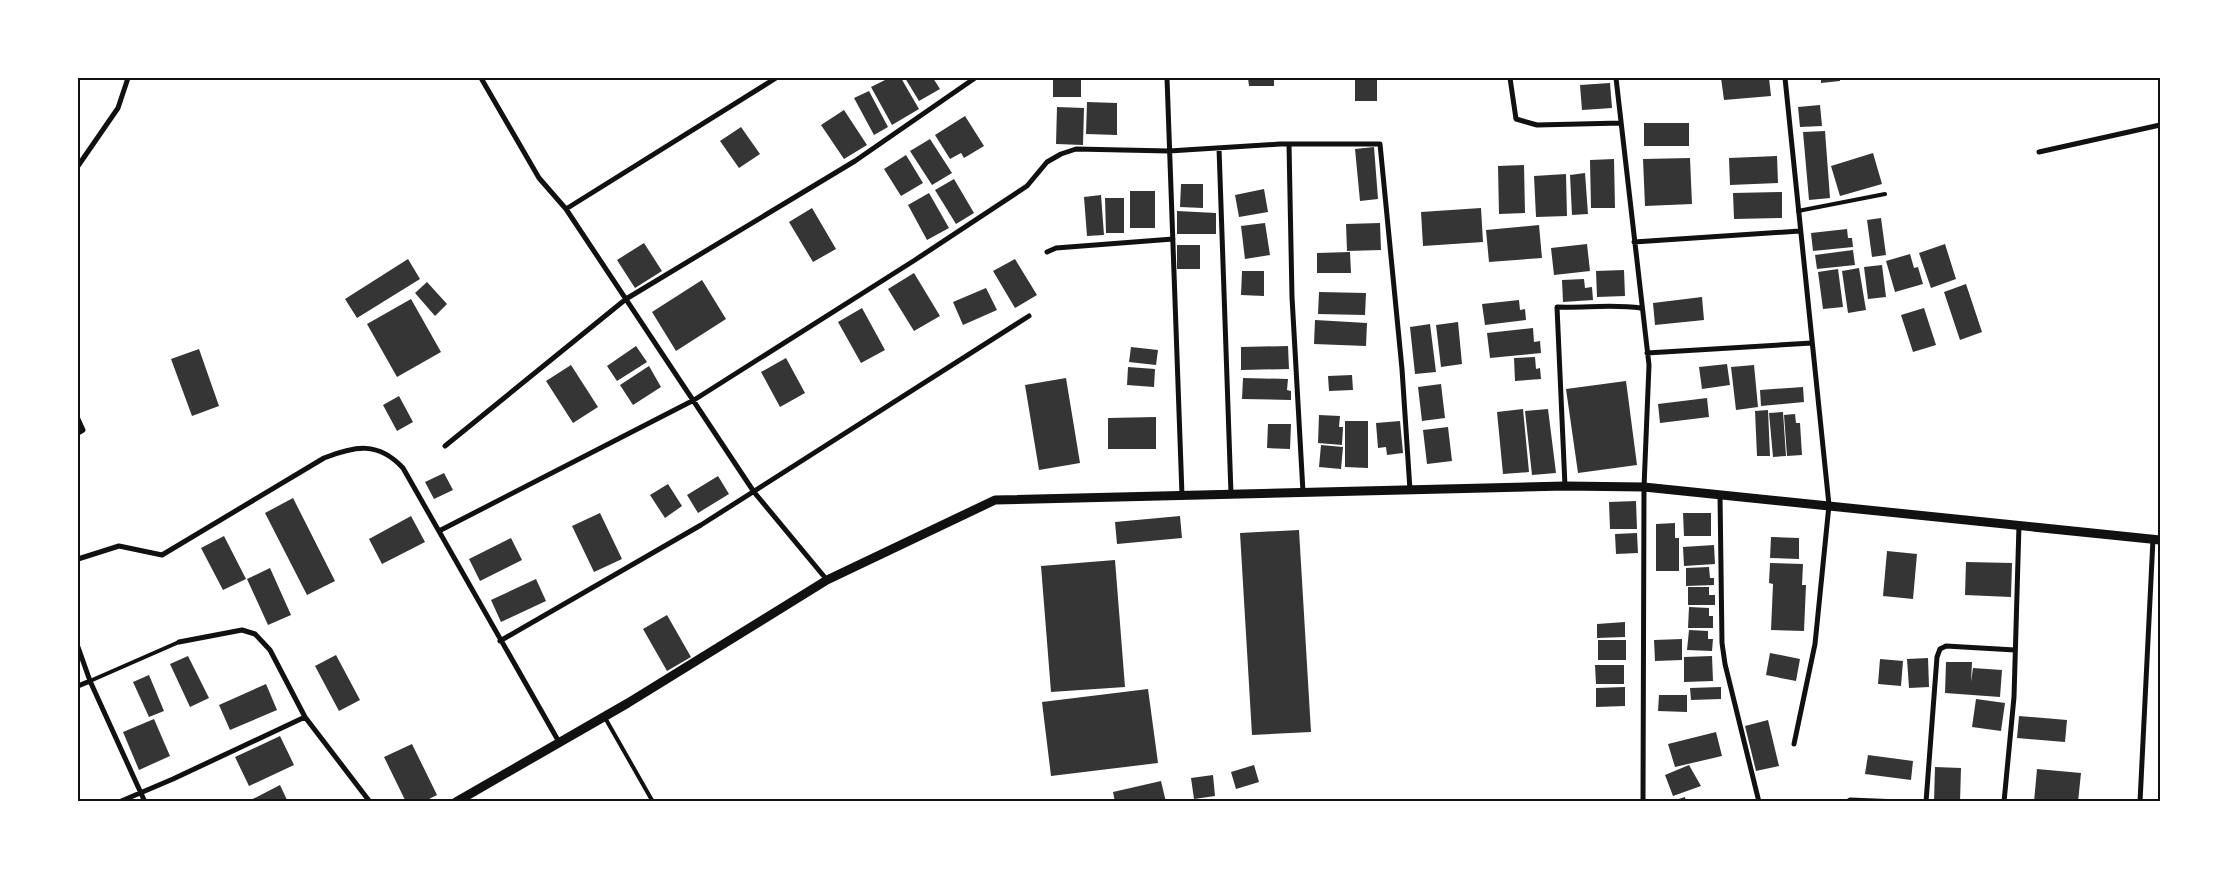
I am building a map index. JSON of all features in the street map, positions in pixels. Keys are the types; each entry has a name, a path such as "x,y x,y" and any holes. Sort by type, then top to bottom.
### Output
{"street":[{"path":"78,166 118,108 128,78"},
{"path":"481,78 539,178 566,209 754,492 827,580"},
{"path":"566,209 776,78"},
{"path":"445,446 626,299 855,161 975,78"},
{"path":"1167,78 1182,495"},
{"path":"1510,78 1516,119 1537,125 1621,124"},
{"path":"1616,78 1649,365 1644,487 1644,802"},
{"path":"1785,78 1829,505 1816,644 1794,744"},
{"path":"2039,152 2160,125"},
{"path":"1289,144 1292,297 1302,492"},
{"path":"439,531 694,400 915,260 1027,186 1047,162 1061,154 1076,149 1169,151 1289,144 1380,144 1402,369 1410,490"},
{"path":"1219,148 1231,494"},
{"path":"1634,242 1800,231"},
{"path":"1047,252 1056,248 1173,239"},
{"path":"1565,486 1557,307 1620,305 1641,308"},
{"path":"500,641 754,492 1029,316"},
{"path":"1647,353 1812,343"},
{"path":"78,419 83,430 78,433"},
{"path":"78,559 119,546 162,555 308,466 345,450 362,448 381,450 394,458 403,468 559,742"},
{"path":"456,802 604,716 827,580 995,500 1565,486 1644,487 2157,540 2140,802"},
{"path":"1720,494 1722,643 1725,664 1759,802"},
{"path":"2004,802 2014,697 2019,525"},
{"path":"179,642 242,630 255,634 270,650 305,717 370,802"},
{"path":"1926,802 1928,749 1940,649 1946,646 2015,650"},
{"path":"78,647 90,681 145,802"},
{"path":"78,686 90,681"},
{"path":"119,802 173,779 305,717"},
{"path":"1847,802 1850,800 1900,802"}],"lane":[{"path":"1798,211 1885,194"},
{"path":"90,681 179,642"},
{"path":"604,716 653,802"}],"building":[{"path":"889,78 901,78 919,109 892,125 871,87"},
{"path":"905,78 933,78 940,89 919,101"},
{"path":"1053,78 1081,78 1081,97 1053,97"},
{"path":"1248,78 1274,78 1274,86 1249,86"},
{"path":"1355,78 1377,78 1377,101 1355,101"},
{"path":"1721,78 1769,78 1771,96 1724,100"},
{"path":"1821,78 1840,78 1840,81 1821,83"},
{"path":"1610,83 1612,108 1582,110 1580,85"},
{"path":"869,91 888,127 874,135 854,98"},
{"path":"1087,102 1117,103 1117,135 1086,134"},
{"path":"1820,105 1822,126 1800,127 1798,107"},
{"path":"1057,107 1084,108 1083,145 1056,144"},
{"path":"844,110 867,145 844,159 821,125"},
{"path":"965,116 984,146 964,158 961,153 950,159 935,135"},
{"path":"1644,123 1689,123 1689,146 1644,146"},
{"path":"741,127 760,154 739,168 720,141"},
{"path":"1825,131 1830,198 1809,200 1803,132"},
{"path":"930,139 952,173 932,185 910,151"},
{"path":"1374,147 1378,199 1360,201 1355,149"},
{"path":"1873,153 1882,184 1840,196 1831,166"},
{"path":"906,155 923,183 901,196 884,169"},
{"path":"1777,156 1778,183 1730,185 1729,158"},
{"path":"1690,158 1692,204 1645,206 1643,159"},
{"path":"1614,159 1615,208 1591,208 1590,160"},
{"path":"1524,165 1525,213 1499,214 1498,166"},
{"path":"1585,173 1588,214 1572,215 1570,175"},
{"path":"1566,174 1567,216 1536,217 1534,176"},
{"path":"954,179 974,213 956,224 935,190"},
{"path":"1181,184 1203,184 1203,208 1180,207"},
{"path":"1264,189 1268,212 1239,217 1235,195"},
{"path":"1130,191 1155,191 1155,228 1130,228"},
{"path":"1782,192 1782,218 1734,219 1733,193"},
{"path":"929,193 949,228 927,240 908,205"},
{"path":"1101,195 1104,235 1087,236 1084,197"},
{"path":"1105,198 1124,198 1124,233 1106,233"},
{"path":"812,208 836,249 813,262 789,222"},
{"path":"1481,208 1483,242 1423,246 1421,212"},
{"path":"1177,211 1216,213 1216,234 1177,234"},
{"path":"1881,218 1886,255 1872,257 1867,220"},
{"path":"1265,223 1270,255 1245,259 1241,226"},
{"path":"1380,223 1381,250 1347,251 1346,224"},
{"path":"1539,225 1542,258 1489,262 1486,230"},
{"path":"1847,229 1848,238 1852,238 1853,247 1813,251 1811,233"},
{"path":"644,243 662,271 635,288 617,260"},
{"path":"1587,244 1590,271 1554,275 1551,248"},
{"path":"1945,244 1956,279 1931,288 1919,253"},
{"path":"1177,245 1200,245 1200,269 1177,269"},
{"path":"1853,250 1855,265 1817,269 1815,255"},
{"path":"1350,252 1351,273 1317,273 1317,253"},
{"path":"1910,254 1914,268 1918,267 1923,284 1895,292 1886,261"},
{"path":"408,259 420,279 357,318 345,299"},
{"path":"1015,259 1037,295 1015,308 993,271"},
{"path":"1882,265 1886,297 1868,299 1864,267"},
{"path":"1859,268 1866,310 1848,313 1842,271"},
{"path":"1838,269 1843,307 1823,309 1818,272"},
{"path":"1624,270 1625,296 1597,297 1596,271"},
{"path":"1242,271 1264,271 1264,296 1241,295"},
{"path":"914,273 940,316 914,331 888,289"},
{"path":"1584,279 1585,288 1592,287 1593,300 1563,302 1562,280"},
{"path":"702,280 726,319 676,351 652,312"},
{"path":"427,282 447,304 435,316 415,293"},
{"path":"1966,284 1982,332 1960,340 1944,292"},
{"path":"986,288 997,310 963,325 953,302"},
{"path":"1319,292 1366,293 1365,315 1318,314"},
{"path":"1702,297 1704,320 1655,325 1653,303"},
{"path":"411,299 441,352 397,377 367,324"},
{"path":"1519,300 1520,310 1525,309 1526,320 1485,325 1482,304"},
{"path":"862,308 885,350 861,363 838,322"},
{"path":"1924,308 1936,345 1913,352 1901,315"},
{"path":"1315,320 1367,323 1366,346 1314,344"},
{"path":"1458,322 1462,364 1441,367 1436,325"},
{"path":"1430,324 1436,372 1415,374 1410,327"},
{"path":"1533,328 1534,342 1540,341 1541,353 1490,358 1487,333"},
{"path":"636,346 647,362 617,381 607,366"},
{"path":"1288,346 1289,369 1241,370 1241,347"},
{"path":"1131,347 1158,350 1156,365 1129,362"},
{"path":"199,349 219,406 192,416 171,359"},
{"path":"1535,357 1536,369 1540,368 1541,379 1515,381 1514,358"},
{"path":"786,358 805,393 780,407 761,372"},
{"path":"1727,364 1730,385 1702,389 1699,367"},
{"path":"571,365 598,407 573,423 546,381"},
{"path":"1754,365 1758,407 1736,410 1731,367"},
{"path":"649,366 661,387 633,405 620,385"},
{"path":"1128,367 1155,369 1154,387 1127,385"},
{"path":"1352,375 1353,390 1329,391 1328,376"},
{"path":"1066,378 1080,463 1039,470 1025,385"},
{"path":"1243,378 1288,379 1287,390 1291,391 1291,400 1242,399"},
{"path":"1626,381 1637,465 1578,473 1566,389"},
{"path":"1441,384 1445,418 1422,421 1418,387"},
{"path":"1803,387 1804,402 1761,406 1760,390"},
{"path":"399,396 413,422 397,431 383,405"},
{"path":"1707,398 1709,417 1660,423 1658,404"},
{"path":"1523,409 1529,472 1503,474 1497,412"},
{"path":"1548,409 1556,473 1532,475 1525,411"},
{"path":"1768,410 1770,456 1757,456 1755,411"},
{"path":"1783,412 1786,456 1773,457 1769,413"},
{"path":"1795,414 1796,423 1800,423 1802,455 1787,456 1784,415"},
{"path":"1319,415 1340,416 1339,427 1343,427 1342,445 1318,443"},
{"path":"1156,417 1156,449 1108,449 1108,418"},
{"path":"1345,421 1368,421 1368,468 1345,467"},
{"path":"1400,421 1403,453 1387,455 1386,447 1378,448 1376,423"},
{"path":"1268,424 1291,424 1290,449 1267,448"},
{"path":"1448,427 1452,461 1427,464 1423,430"},
{"path":"1321,445 1343,447 1341,469 1319,467"},
{"path":"444,473 453,490 434,499 425,482"},
{"path":"718,476 729,494 698,513 687,495"},
{"path":"668,484 682,506 665,518 650,495"},
{"path":"293,498 335,581 307,595 265,513"},
{"path":"1636,501 1637,529 1610,529 1609,502"},
{"path":"600,513 622,559 594,572 572,526"},
{"path":"1683,513 1711,513 1711,536 1684,536"},
{"path":"411,516 425,542 382,564 369,539"},
{"path":"1180,516 1182,538 1117,544 1115,522"},
{"path":"1675,523 1675,538 1679,538 1679,571 1656,571 1656,524"},
{"path":"1299,530 1311,732 1252,735 1240,533"},
{"path":"1637,533 1638,553 1616,554 1615,534"},
{"path":"224,536 246,579 223,590 201,548"},
{"path":"1771,537 1799,538 1799,559 1770,558"},
{"path":"511,538 522,560 480,581 469,559"},
{"path":"1714,545 1715,564 1684,566 1683,547"},
{"path":"1887,551 1917,554 1913,599 1883,596"},
{"path":"1115,560 1125,687 1051,692 1041,566"},
{"path":"1966,562 2012,563 2011,597 1965,595"},
{"path":"1770,563 1803,564 1802,585 1806,585 1804,631 1771,630 1773,584 1769,583"},
{"path":"1709,567 1710,578 1714,578 1714,585 1686,586 1686,568"},
{"path":"270,568 291,615 268,625 247,579"},
{"path":"536,579 546,601 501,622 491,600"},
{"path":"1688,587 1709,587 1709,595 1715,595 1715,605 1688,605"},
{"path":"1689,607 1709,608 1709,616 1713,616 1713,628 1688,628"},
{"path":"667,615 691,657 667,671 643,629"},
{"path":"1625,622 1625,637 1597,638 1597,624"},
{"path":"1689,630 1708,631 1708,639 1713,639 1712,651 1687,650"},
{"path":"1682,639 1682,660 1655,661 1654,640"},
{"path":"1598,640 1626,640 1626,660 1598,660"},
{"path":"1770,653 1800,659 1796,681 1766,675"},
{"path":"336,655 360,700 339,711 315,666"},
{"path":"188,656 209,698 190,707 170,664"},
{"path":"1712,656 1713,681 1684,682 1684,657"},
{"path":"1928,658 1929,687 1909,688 1907,659"},
{"path":"1880,659 1903,661 1901,686 1878,684"},
{"path":"1946,662 1972,662 1971,682 1973,668 2002,670 2000,697 1945,693"},
{"path":"1595,665 1624,665 1624,684 1596,684"},
{"path":"149,675 164,711 149,717 133,682"},
{"path":"266,684 277,710 230,730 219,705"},
{"path":"1625,687 1625,706 1596,707 1596,688"},
{"path":"1721,687 1721,699 1691,700 1690,688"},
{"path":"1148,689 1158,763 1051,776 1042,702"},
{"path":"1659,695 1687,695 1687,712 1658,711"},
{"path":"1976,699 2005,703 2001,731 1972,727"},
{"path":"2019,716 2067,720 2065,742 2017,738"},
{"path":"154,719 170,756 139,770 123,732"},
{"path":"1768,720 1779,766 1756,771 1745,726"},
{"path":"1716,732 1722,756 1675,767 1668,744"},
{"path":"280,736 294,765 249,786 235,757"},
{"path":"412,744 437,795 423,802 406,802 384,757"},
{"path":"1868,755 1913,761 1911,780 1865,774"},
{"path":"1254,765 1259,782 1236,789 1231,772"},
{"path":"1689,765 1701,786 1673,796 1665,775"},
{"path":"1935,767 1961,768 1960,802 1934,802"},
{"path":"2037,769 2081,773 2078,802 2034,802"},
{"path":"1213,775 1215,796 1194,799 1191,778"},
{"path":"1161,781 1166,802 1115,802 1113,792"},
{"path":"280,785 288,802 247,802"},
{"path":"1685,797 1686,802 1672,802 1672,801"}]}
